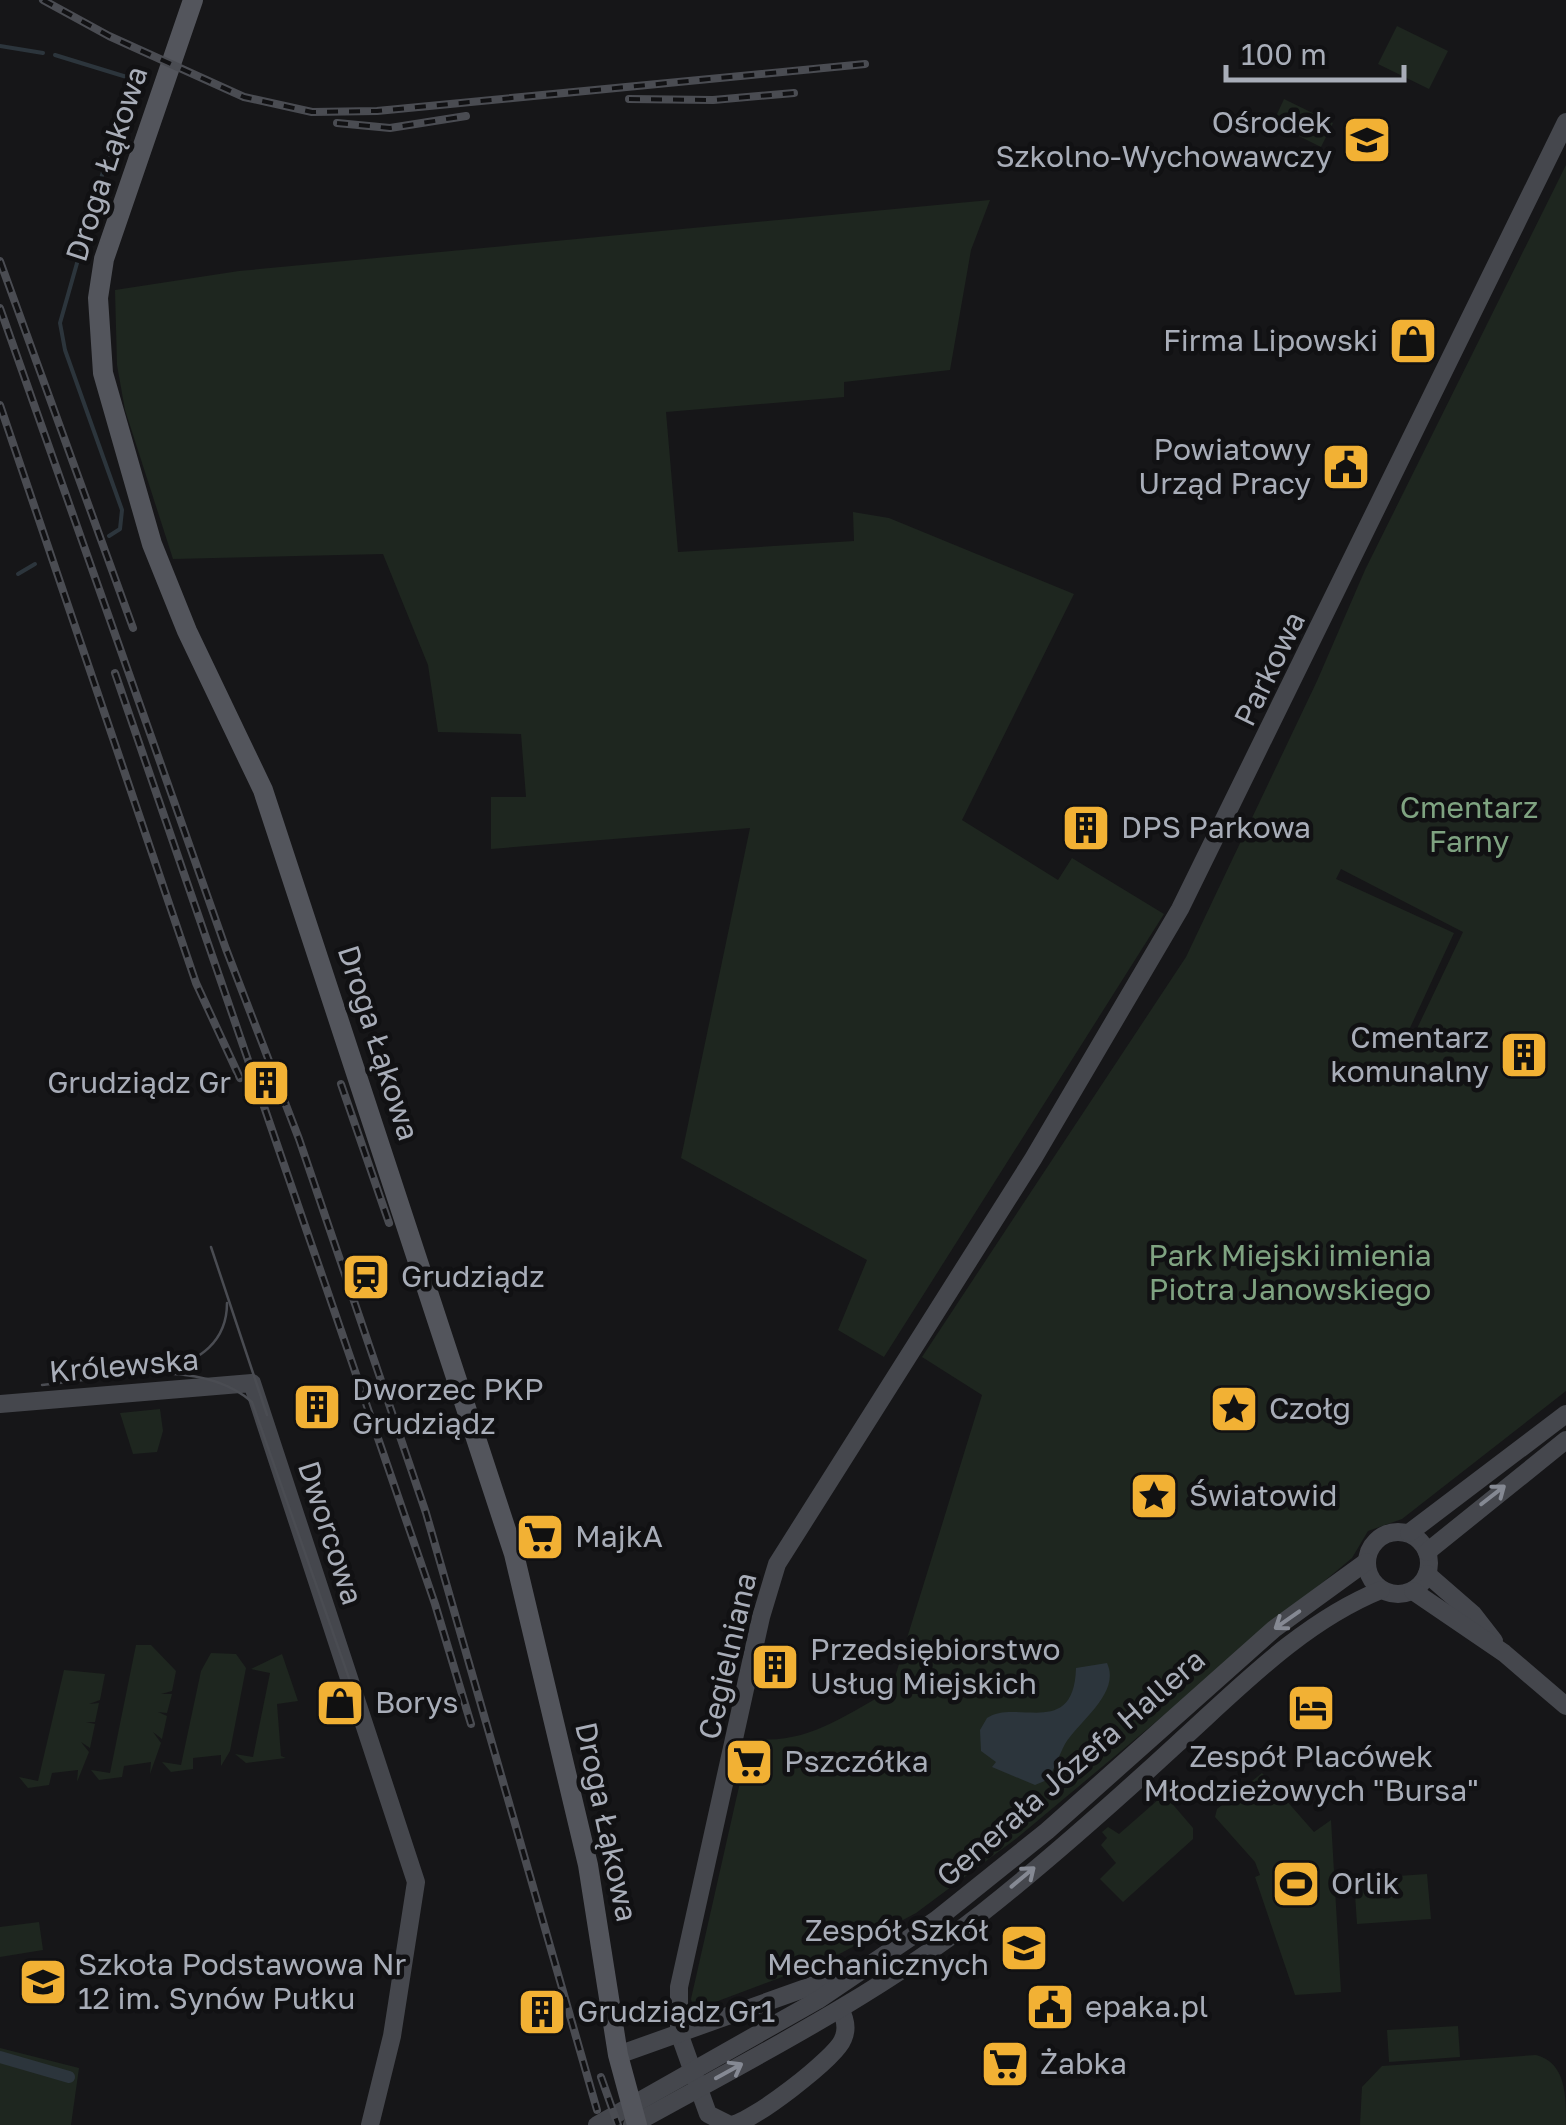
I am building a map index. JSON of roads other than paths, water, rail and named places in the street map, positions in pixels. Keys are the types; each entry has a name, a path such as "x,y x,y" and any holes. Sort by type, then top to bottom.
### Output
{"main road":[{"name":"Droga Łąkowa","path":"193,0 104,259 98,298 103,373 166,585 263,790 514,1554 588,1865 618,2055 634,2125"}],"street":[{"name":"Parkowa","path":"992,1222 1213,849 1566,122"},
{"name":"Cegielniana","path":"679,2033 681,1975 777,1564 992,1222"},
{"name":"Królewska","path":"0,1404 252,1383"},
{"name":"Dworcowa","path":"252,1383 408,1852 416,1892 392,2036 370,2125"},
{"path":"1409,1533 1428,1552 1427,1574 1412,1591 1397,1594 1381,1590 1373,1583 1366,1562 1375,1540 1385,1534 1409,1533 1566,1414"},
{"path":"1428,1552 1566,1440"},
{"name":"Generała Józefa Hallera","path":"634,2125 761,2044 981,1886 1245,1654 1366,1562"},
{"path":"1427,1574 1474,1614 1504,1653"},
{"name":"Generała Józefa Hallera","path":"597,2125 840,2008 982,1912 1278,1654 1344,1606 1381,1590"},
{"path":"1412,1591 1504,1653 1566,1706"},
{"path":"618,2055 873,1964"},
{"path":"679,2033 708,2114 723,2124 739,2124 758,2114 841,2044 846,2020 840,2008"}],"waterway":[{"path":"0,46 43,53"},
{"path":"55,55 143,82"},
{"path":"109,536 120,529 122,510 65,350 60,323 108,154 131,120"},
{"path":"18,574 35,564"},
{"path":"0,2057 69,2077"}],"tram line":[{"path":"211,1247 267,1415"},
{"path":"166,1372 209,1348 222,1329 227,1303"},
{"path":"42,1385 122,1375 179,1374 230,1388 252,1402 357,1701"}],"railway":[{"path":"43,0 109,36 244,97 312,112 377,111 865,64"},
{"path":"629,99 713,100 794,93"},
{"path":"337,123 390,128 466,116"},
{"path":"0,261 133,628"},
{"path":"0,308 226,949 299,1139 426,1513 597,2110"},
{"path":"0,405 196,983 240,1078"},
{"path":"115,673 435,1604 471,1724"},
{"path":"341,1084 389,1223"},
{"path":"601,2077 618,2125"}],"place":[{"name":"Ośrodek Szkolno-Wychowawczy","path":"1367,140"},
{"name":"Firma Lipowski","path":"1413,341"},
{"name":"Powiatowy Urząd Pracy","path":"1346,467"},
{"name":"DPS Parkowa","path":"1086,828"},
{"name":"Cmentarz komunalny","path":"1524,1055"},
{"name":"Grudziądz Gr","path":"266,1083"},
{"name":"Grudziądz","path":"366,1277"},
{"name":"Dworzec PKP Grudziądz","path":"317,1407"},
{"name":"Czołg","path":"1234,1409"},
{"name":"Światowid","path":"1154,1496"},
{"name":"MajkA","path":"540,1537"},
{"name":"Przedsiębiorstwo Usług Miejskich","path":"775,1667"},
{"name":"Borys","path":"340,1703"},
{"name":"Zespół Placówek Młodzieżowych \"Bursa\"","path":"1311,1708"},
{"name":"Pszczółka","path":"749,1762"},
{"name":"Orlik","path":"1296,1884"},
{"name":"Zespół Szkół Mechanicznych","path":"1024,1948"},
{"name":"Szkoła Podstawowa Nr 12 im. Synów Pułku","path":"43,1982"},
{"name":"epaka.pl","path":"1050,2007"},
{"name":"Grudziądz Gr1","path":"542,2012"},
{"name":"Żabka","path":"1005,2064"}],"park label":[{"name":"Cmentarz Farny","path":"1469,825"},
{"name":"Park Miejski imienia Piotra Janowskiego","path":"1290,1273"}]}
